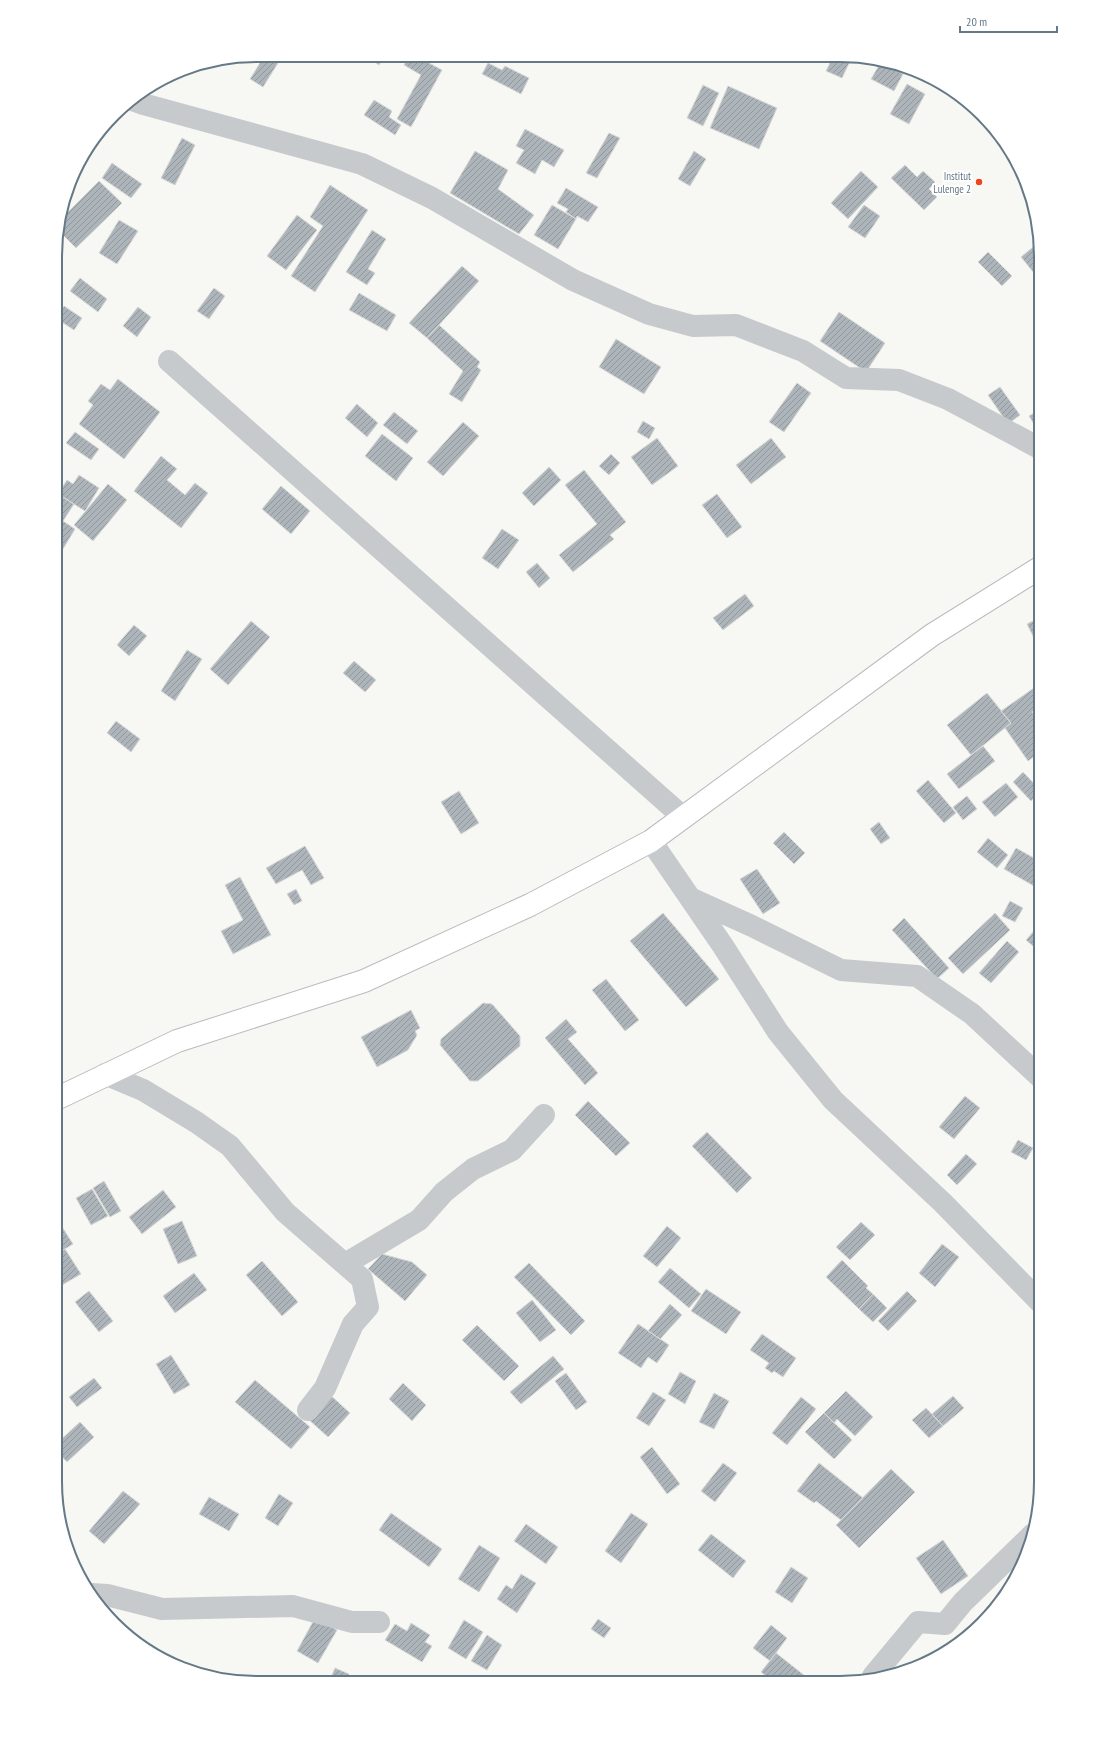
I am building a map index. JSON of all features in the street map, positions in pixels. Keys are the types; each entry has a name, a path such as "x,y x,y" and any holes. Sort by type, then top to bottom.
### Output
{"highway":[{"path":"62,1095 177,1041 364,981 530,905 651,841 932,635 1034,571"}],"street":[{"path":"138,102 362,164 432,198 573,280 649,314 693,326 736,325 803,351 846,378 899,380 948,399 1034,445"},
{"path":"169,361 683,817"},
{"path":"651,841 724,946 778,1032 833,1100 943,1203 1034,1296"},
{"path":"690,898 752,926 841,970 917,976 972,1014 1034,1072"},
{"path":"106,1074 143,1090 196,1122 230,1146 285,1212 362,1279 368,1307 353,1324 325,1388 308,1410"},
{"path":"345,1264 419,1220 444,1192 473,1169 512,1150 544,1115"},
{"path":"875,1672 918,1622 945,1624 963,1602 1024,1542"},
{"path":"98,1594 107,1595 162,1609 293,1606 352,1622 379,1622"}],"building":[{"path":"261,62 279,62 263,87 250,79"},
{"path":"406,62 427,62 442,70 411,127 397,119 421,75 404,65"},
{"path":"830,62 850,62 842,78 826,71"},
{"path":"488,63 502,70 505,66 529,78 521,94 482,74"},
{"path":"879,66 897,71 903,74 894,91 871,79"},
{"path":"907,84 925,94 909,124 890,114"},
{"path":"703,85 719,93 703,126 687,118"},
{"path":"728,86 777,108 759,149 710,128"},
{"path":"374,100 392,111 389,117 401,125 395,135 364,115"},
{"path":"525,129 564,150 554,167 542,160 535,174 516,163 524,150 516,146"},
{"path":"609,133 620,138 597,178 586,173"},
{"path":"182,138 195,145 175,185 161,178"},
{"path":"475,151 508,170 498,189 534,215 519,234 450,193"},
{"path":"694,151 706,159 690,186 678,179"},
{"path":"112,163 142,184 131,198 102,178"},
{"path":"905,165 917,177 923,171 935,182 929,189 937,197 924,210 891,178"},
{"path":"861,171 878,187 848,219 831,203"},
{"path":"99,181 122,203 76,248 63,235 67,213"},
{"path":"330,185 368,210 315,292 291,276 323,226 310,217"},
{"path":"566,188 598,207 588,222 577,216 576,219 566,212 568,209 557,203"},
{"path":"552,205 576,219 558,249 534,235"},
{"path":"864,205 880,216 865,238 848,227"},
{"path":"297,215 317,230 286,270 267,256"},
{"path":"119,220 138,231 117,264 99,253"},
{"path":"372,230 386,239 368,269 375,273 367,285 346,272"},
{"path":"1034,246 1034,273 1021,257"},
{"path":"988,252 1012,276 1002,286 978,262"},
{"path":"462,266 479,281 427,338 409,323"},
{"path":"80,278 107,299 98,312 70,291"},
{"path":"214,288 225,296 209,319 197,311"},
{"path":"359,293 396,315 387,331 349,310"},
{"path":"64,306 82,318 74,330 62,322 62,310"},
{"path":"138,307 151,317 137,337 123,326"},
{"path":"839,312 885,343 866,372 820,341"},
{"path":"439,325 480,362 477,367 481,370 462,402 449,394 463,371 427,338"},
{"path":"616,339 661,367 644,394 599,367"},
{"path":"118,379 160,412 124,459 79,424 93,405 88,401 101,384 110,390"},
{"path":"797,383 811,393 784,432 769,422"},
{"path":"1000,387 1020,415 1008,424 988,395"},
{"path":"357,404 378,423 367,437 345,418"},
{"path":"394,412 418,431 407,444 383,425"},
{"path":"1034,413 1034,424 1029,416"},
{"path":"643,421 655,428 649,439 637,432"},
{"path":"463,422 479,436 443,476 427,462"},
{"path":"75,432 99,449 91,460 66,443"},
{"path":"382,434 413,458 396,481 365,456"},
{"path":"657,438 678,466 652,485 631,457"},
{"path":"771,438 786,457 751,484 736,465"},
{"path":"611,454 620,463 609,475 599,466"},
{"path":"161,456 177,469 167,480 185,495 195,483 208,493 181,528 134,491"},
{"path":"549,467 561,480 534,506 522,493"},
{"path":"584,470 626,522 610,535 614,539 573,572 559,555 597,524 565,485"},
{"path":"79,475 99,488 85,511 62,497 62,488 67,480 73,484"},
{"path":"108,484 127,500 93,541 74,525"},
{"path":"281,486 310,511 291,534 262,509"},
{"path":"717,494 742,527 727,538 702,505"},
{"path":"62,497 74,504 63,521 75,529 63,549"},
{"path":"502,529 519,540 498,569 482,558"},
{"path":"537,563 550,578 539,588 526,572"},
{"path":"745,594 754,606 723,630 713,618"},
{"path":"1034,620 1034,638 1027,624"},
{"path":"251,621 270,637 228,685 210,669"},
{"path":"134,625 147,636 129,656 117,645"},
{"path":"187,650 202,659 175,701 161,691"},
{"path":"354,661 376,680 365,692 343,673"},
{"path":"1034,688 1034,711 1032,712 1034,715 1034,757 1028,761 1005,728 1011,723 1001,711"},
{"path":"987,693 1011,723 971,755 947,725"},
{"path":"116,721 140,739 131,752 107,733"},
{"path":"983,746 995,761 959,789 947,774"},
{"path":"1023,772 1034,784 1034,798 1031,801 1013,782"},
{"path":"928,780 956,813 944,823 916,791"},
{"path":"1006,783 1018,797 995,817 982,802"},
{"path":"459,791 479,823 461,834 441,802"},
{"path":"967,796 977,809 963,820 953,807"},
{"path":"879,822 890,838 881,844 870,829"},
{"path":"784,832 805,853 794,864 773,843"},
{"path":"988,838 1008,855 997,868 977,852"},
{"path":"305,846 324,878 311,885 302,870 276,884 266,868"},
{"path":"1016,848 1034,858 1034,886 1004,869"},
{"path":"757,869 780,903 763,914 740,879"},
{"path":"240,877 271,935 233,954 221,931 243,920 225,885"},
{"path":"296,889 302,901 294,905 287,894"},
{"path":"1010,901 1023,908 1015,922 1002,916"},
{"path":"663,913 719,979 686,1007 630,941"},
{"path":"995,913 1010,930 963,974 948,958"},
{"path":"904,918 949,968 937,979 892,930"},
{"path":"1034,931 1034,947 1026,940"},
{"path":"1007,941 1019,952 991,983 979,973"},
{"path":"606,979 639,1020 625,1031 592,990"},
{"path":"483,1003 492,1004 520,1036 520,1046 478,1081 470,1081 440,1045 441,1039"},
{"path":"411,1010 420,1028 415,1031 417,1035 408,1050 377,1067 361,1037"},
{"path":"566,1019 577,1032 568,1039 598,1073 585,1085 545,1038"},
{"path":"965,1096 980,1108 954,1139 939,1127"},
{"path":"588,1101 630,1143 616,1156 575,1115"},
{"path":"707,1132 752,1178 737,1193 692,1146"},
{"path":"1018,1140 1033,1148 1026,1160 1011,1152"},
{"path":"966,1154 977,1164 957,1185 947,1175"},
{"path":"104,1181 121,1211 110,1217 93,1188"},
{"path":"92,1189 108,1216 91,1225 76,1198"},
{"path":"163,1190 176,1207 142,1234 129,1217"},
{"path":"182,1221 197,1256 178,1264 163,1229"},
{"path":"861,1222 875,1235 850,1260 836,1247"},
{"path":"667,1226 681,1238 657,1267 643,1256"},
{"path":"62,1227 73,1244 62,1251"},
{"path":"942,1244 959,1257 935,1287 919,1273"},
{"path":"65,1249 81,1274 62,1285 62,1251"},
{"path":"382,1254 412,1262 427,1275 405,1301 368,1269"},
{"path":"842,1260 868,1286 866,1288 873,1294 859,1309 826,1277"},
{"path":"262,1261 298,1302 282,1316 246,1275"},
{"path":"529,1263 585,1321 571,1335 514,1277"},
{"path":"670,1268 701,1294 689,1308 658,1282"},
{"path":"194,1273 207,1290 175,1313 163,1296"},
{"path":"706,1289 741,1312 726,1334 691,1311"},
{"path":"89,1291 113,1321 99,1332 75,1302"},
{"path":"907,1291 917,1301 888,1331 878,1321"},
{"path":"873,1294 887,1308 873,1322 859,1309"},
{"path":"532,1300 556,1330 540,1342 516,1313"},
{"path":"670,1304 682,1315 660,1339 648,1331"},
{"path":"638,1324 669,1345 657,1363 648,1357 641,1368 618,1353"},
{"path":"477,1325 519,1366 504,1381 462,1340"},
{"path":"762,1334 796,1358 783,1377 774,1371 772,1373 765,1368 769,1363 750,1350"},
{"path":"171,1355 190,1385 174,1394 156,1364"},
{"path":"553,1356 564,1369 521,1404 510,1392"},
{"path":"680,1372 696,1381 685,1404 668,1394"},
{"path":"566,1373 587,1402 576,1410 555,1381"},
{"path":"94,1378 102,1388 77,1407 69,1397"},
{"path":"255,1380 310,1427 291,1449 235,1402"},
{"path":"403,1383 426,1405 412,1421 389,1399"},
{"path":"846,1391 873,1417 855,1436 837,1419 834,1423 824,1413"},
{"path":"653,1392 666,1400 649,1426 636,1418"},
{"path":"328,1393 350,1413 328,1437 307,1418"},
{"path":"714,1393 729,1401 714,1429 699,1422"},
{"path":"953,1396 964,1408 943,1426 932,1414"},
{"path":"801,1397 816,1409 787,1445 772,1433"},
{"path":"926,1408 943,1426 929,1438 912,1420"},
{"path":"824,1413 852,1440 834,1459 805,1432"},
{"path":"80,1422 94,1437 67,1462 62,1457 62,1439"},
{"path":"652,1447 680,1484 667,1494 640,1457"},
{"path":"723,1463 737,1473 715,1502 701,1491"},
{"path":"819,1463 863,1498 841,1520 816,1501 814,1503 797,1491"},
{"path":"891,1469 915,1492 859,1548 836,1525"},
{"path":"123,1491 140,1504 104,1544 89,1531"},
{"path":"279,1494 293,1503 278,1526 265,1518"},
{"path":"209,1497 239,1514 229,1531 199,1514"},
{"path":"391,1513 442,1549 429,1567 379,1530"},
{"path":"631,1513 648,1524 621,1563 605,1551"},
{"path":"526,1524 558,1547 546,1564 514,1541"},
{"path":"711,1534 746,1561 733,1578 698,1550"},
{"path":"943,1540 968,1576 941,1594 916,1558"},
{"path":"479,1545 500,1558 479,1592 458,1579"},
{"path":"791,1567 808,1578 792,1603 775,1592"},
{"path":"521,1574 536,1583 517,1613 497,1599 506,1585 512,1589"},
{"path":"315,1618 337,1630 318,1663 297,1651"},
{"path":"598,1619 611,1628 604,1638 591,1629"},
{"path":"464,1620 483,1632 466,1659 448,1648"},
{"path":"411,1623 430,1635 425,1642 432,1646 422,1662 385,1640 395,1624 407,1631"},
{"path":"771,1625 787,1638 770,1661 753,1648"},
{"path":"487,1635 502,1645 487,1670 471,1661"},
{"path":"776,1653 805,1676 766,1676 761,1672"},
{"path":"335,1668 349,1674 348,1676 332,1676"}],"place":[{"name":"Institut Lulenge 2","path":"979,182"}]}
